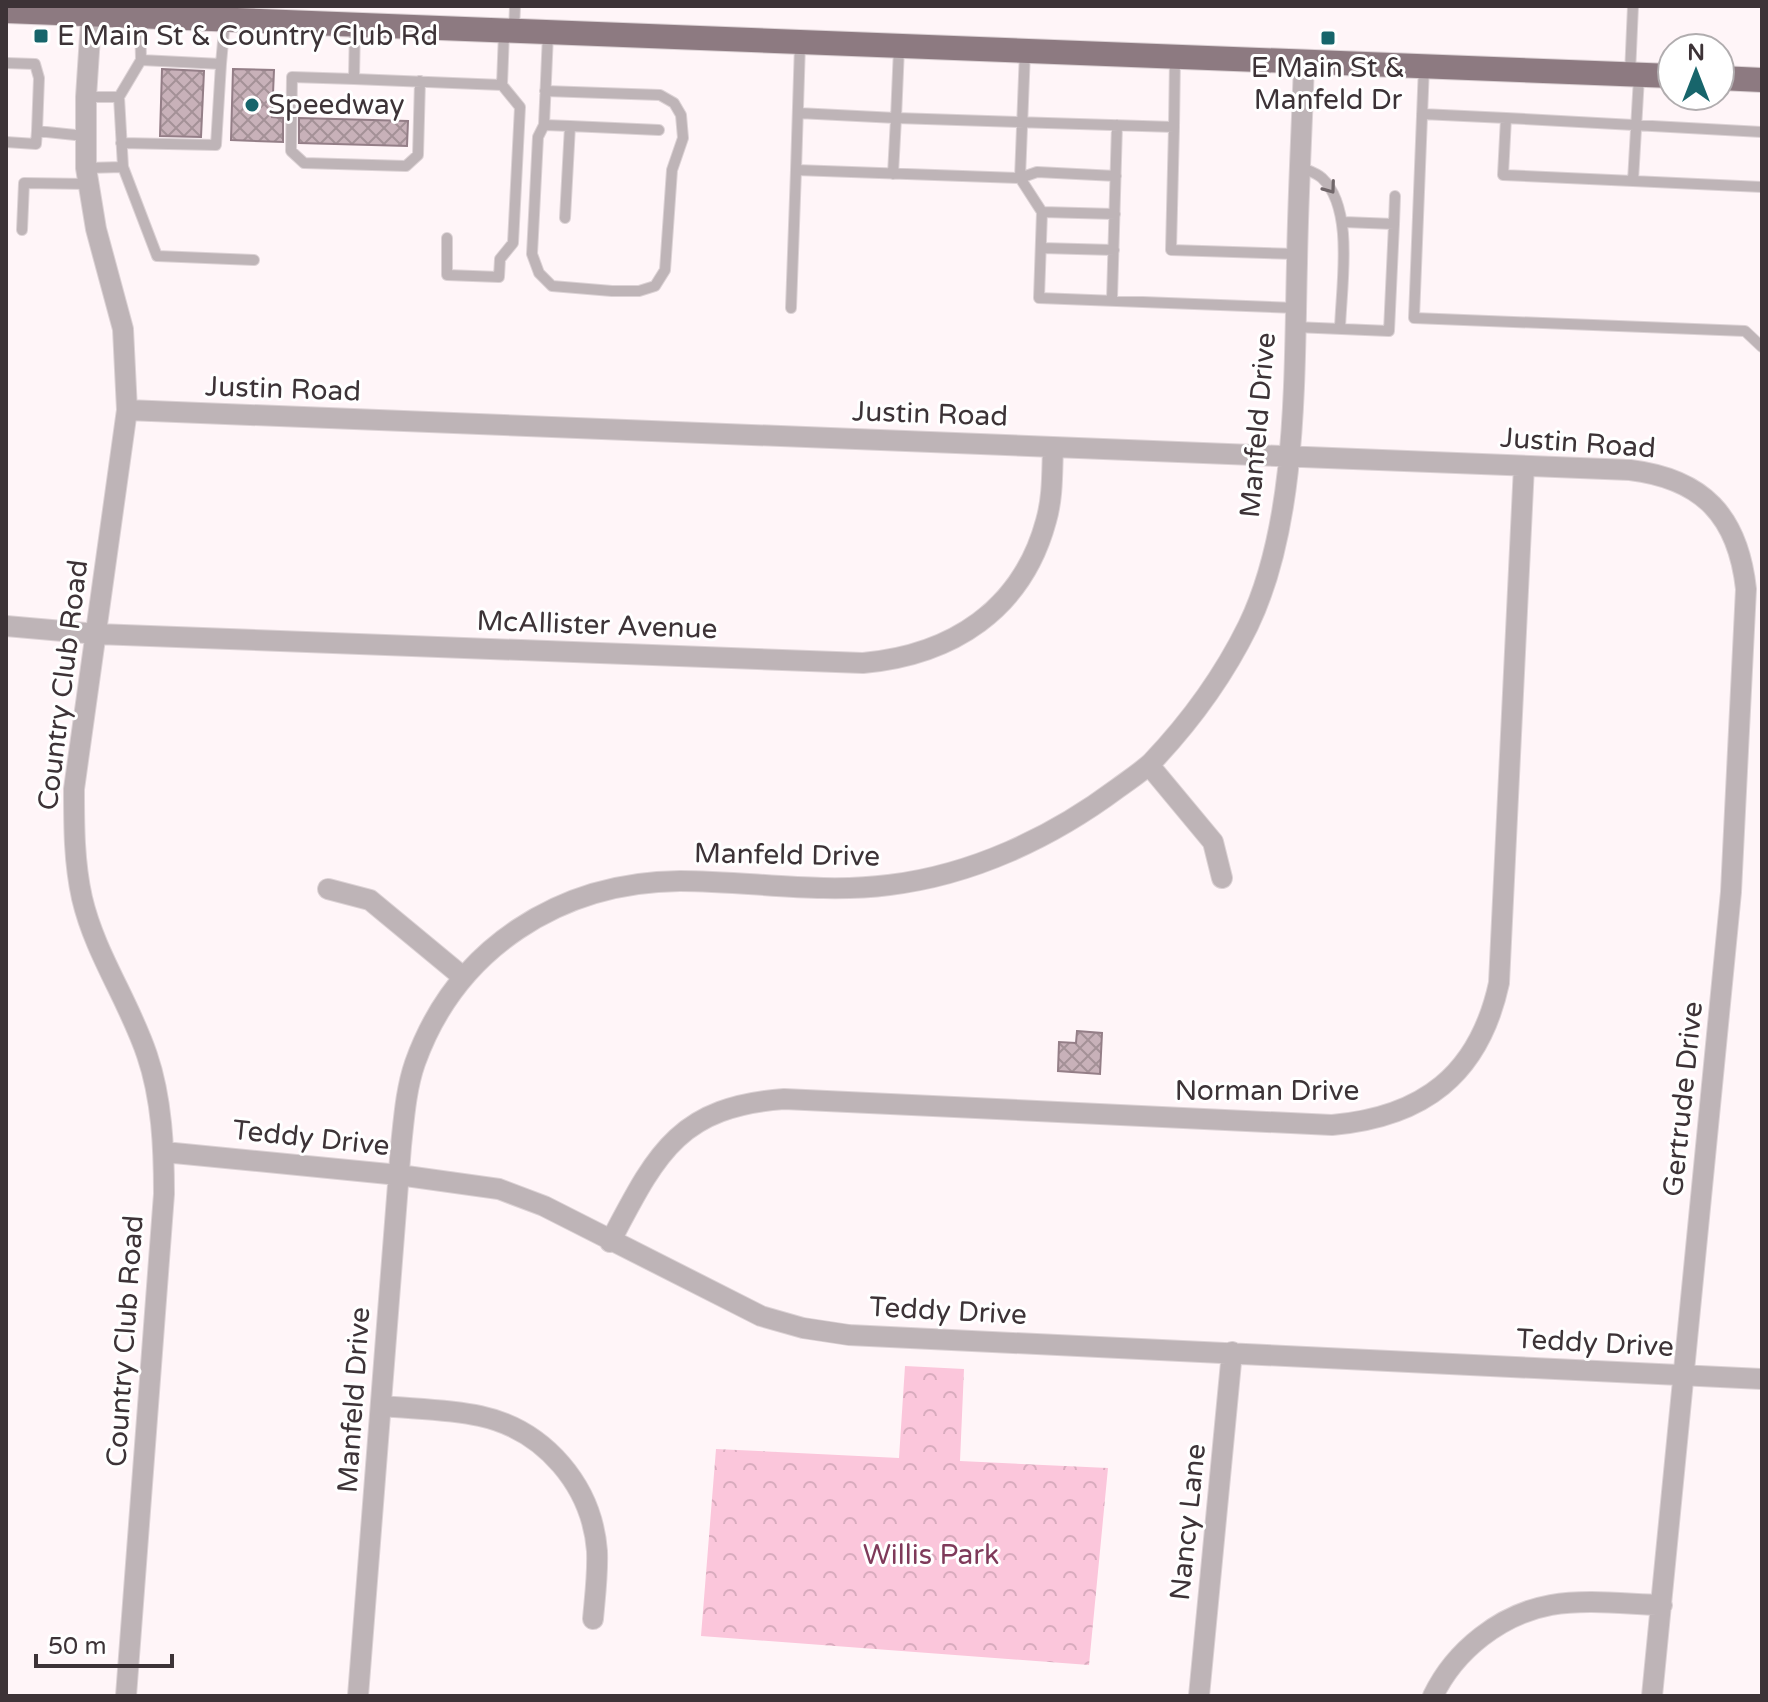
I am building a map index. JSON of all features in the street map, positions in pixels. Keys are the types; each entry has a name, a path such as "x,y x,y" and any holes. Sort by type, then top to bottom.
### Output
{"main road":[{"path":"6,11 92,10 140,16 355,25 1656,75"},
{"path":"1736,79 1762,80"}],"street":[{"name":"Country Club Road","path":"92,10 86,97 87,176 96,229 123,329 127,410 74,789 74,843 82,898 98,945 147,1056 164,1152 164,1194 126,1696"},
{"name":"Manfeld Drive","path":"358,1696 408,1092 414,1065 444,1004 477,961 510,935 567,900 623,885 678,881 848,889 934,878 987,860 1083,815 1149,765 1197,708 1249,624 1274,545 1289,456 1304,62"},
{"name":"Justin Road","path":"127,410 1653,473 1693,490 1719,513"},
{"name":"McAllister Avenue","path":"6,626 97,634 863,663 894,660 920,654 980,623 1021,579 1036,551 1046,520 1052,492 1053,447"},
{"name":"Norman Drive","path":"610,1242 647,1172 684,1130 706,1117 753,1101 784,1099 1332,1125 1389,1116 1417,1104 1443,1084 1478,1042 1492,1015 1499,983 1524,466"},
{"name":"Gertrude Drive","path":"1652,1696 1731,892 1746,589 1742,557 1719,513"},
{"path":"1149,765 1213,842 1222,878"},
{"path":"328,889 370,900 463,977"},
{"name":"Teddy Drive","path":"164,1152 399,1175 499,1189 544,1206 761,1316 803,1328 849,1335 1762,1379"},
{"name":"Nancy Lane","path":"1199,1696 1232,1352"},
{"path":"382,1406 480,1416 504,1424 544,1446 575,1482 586,1502 597,1549 593,1619"},
{"path":"1433,1696 1446,1674 1474,1644 1502,1622 1527,1612 1551,1605 1576,1603 1662,1605"}],"lane":[{"path":"447,238 447,275 499,277 500,259 513,243 520,107 502,85 515,6"},
{"path":"1633,6 1636,126 1633,181"},
{"path":"140,16 141,60 119,97 121,143 123,167 157,256 254,260"},
{"path":"121,143 216,145 225,19"},
{"path":"354,79 355,25"},
{"path":"545,91 660,95 674,103 681,115 683,138 672,170 665,270 655,286 639,291 612,291 552,286 539,273 532,254 538,137 544,125 545,91 548,32"},
{"path":"791,308 800,42"},
{"path":"893,174 899,46"},
{"path":"1025,51 1020,178 1042,212 1039,298 1112,299 1295,317 1340,329 1389,331 1395,196"},
{"path":"1175,57 1171,250 1297,254"},
{"path":"141,60 221,64"},
{"path":"6,63 35,64 39,78 36,144 6,142"},
{"path":"1424,66 1414,318 1745,331 1762,347"},
{"path":"420,81 418,155 406,166 304,163 291,151 292,77 420,81 502,85"},
{"path":"86,97 119,97"},
{"path":"798,113 1174,127"},
{"path":"1422,114 1762,132"},
{"path":"1506,118 1503,175 1762,187"},
{"path":"544,125 659,130"},
{"path":"1112,299 1117,125"},
{"path":"565,218 570,126"},
{"path":"37,131 85,136"},
{"path":"22,230 24,183 87,176 123,167"},
{"path":"1300,167 1322,177 1339,200 1344,222 1340,329"},
{"path":"796,170 1020,178 1037,172 1116,176"},
{"path":"1042,212 1115,214"},
{"path":"1344,222 1394,224"},
{"path":"1041,248 1114,250"}],"green space":[{"name":"Willis Park","path":"905,1366 964,1369 960,1461 1108,1468 1089,1665 701,1636 716,1449 899,1458"}],"building":[{"name":"Speedway","path":"162,69 204,71 201,137 160,136"},
{"name":"Speedway","path":"233,69 274,70 272,117 283,118 283,142 231,140"},
{"path":"299,118 408,121 407,146 299,143"},
{"path":"1077,1031 1102,1033 1100,1074 1058,1071 1059,1042 1076,1043"}],"place":[{"name":"E Main St & Country Club Rd","path":"41,36"},
{"name":"E Main St & Manfeld Dr","path":"1328,38"},
{"name":"Speedway","path":"252,105"}]}
